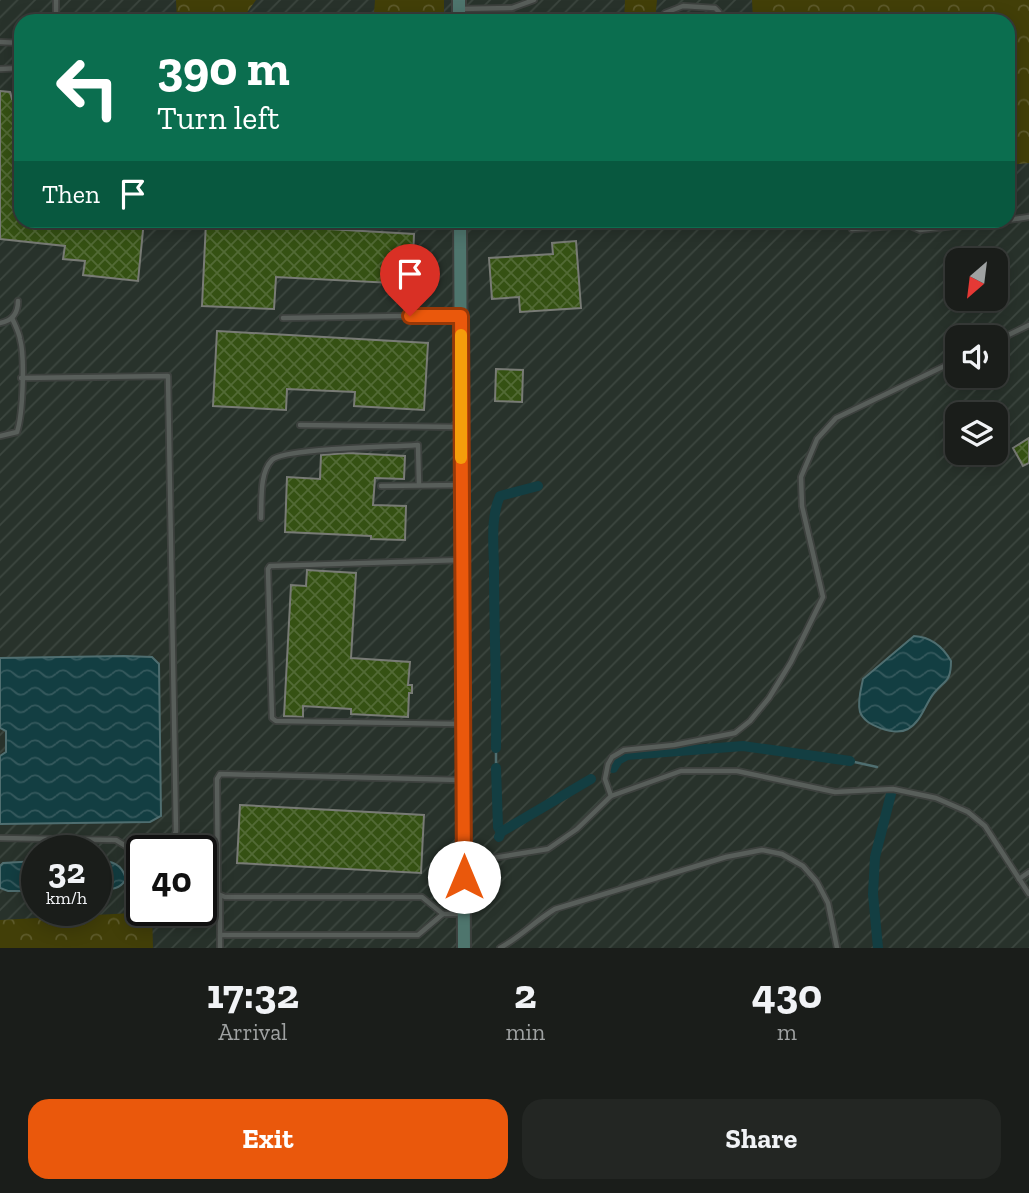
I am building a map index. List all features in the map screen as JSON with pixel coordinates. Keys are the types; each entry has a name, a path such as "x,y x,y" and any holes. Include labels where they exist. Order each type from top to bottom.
{"street":[{"path":"460,228 464,948"}],"lane":[{"path":"512,8 513,0"},
{"path":"459,10 512,8 534,0"},
{"path":"664,14 677,6 715,8 720,14"},
{"path":"852,229 866,228"},
{"path":"915,228 937,228"},
{"path":"0,323 12,318 18,309 18,301"},
{"path":"283,318 461,316"},
{"path":"0,436 17,432 22,400 21,340 12,318"},
{"path":"1008,335 1029,325"},
{"path":"611,796 605,779 612,757 624,750 674,745 734,733 750,722 769,698 792,662 823,597 802,506 801,477 817,439 836,418 945,366"},
{"path":"22,378 168,376 175,835"},
{"path":"300,425 461,427"},
{"path":"261,518 262,486 266,470 272,459 280,455 307,450 418,445 419,485"},
{"path":"381,486 461,485"},
{"path":"462,560 270,566 268,569 272,718 276,722 463,724"},
{"path":"464,858 493,858 548,849 577,829 611,796 681,771 737,771 835,792 893,789 936,798 968,812 985,826 1029,894"},
{"path":"220,948 217,779 220,774 463,780"},
{"path":"0,838 116,840 126,846"},
{"path":"500,948 518,939 539,919 555,909 726,857 762,850 782,854 803,866 817,882 828,903 837,948"},
{"path":"1019,879 1029,872"},
{"path":"220,897 422,897 443,914 464,914"},
{"path":"220,935 418,935 443,914"}],"shaded area":[{"path":"0,0 1029,0 1029,948 0,948"}],"green space":[{"path":"176,0 256,0 246,14 177,14"},
{"path":"375,0 444,0 444,14 374,13"},
{"path":"625,0 657,0 656,14 624,14"},
{"path":"752,0 1029,0 1029,163 1015,164 1015,14 753,14"},
{"path":"126,913 126,926 152,926 153,948 0,948 0,920 21,919 21,926 112,926 112,914"}],"water":[{"path":"914,636 931,641 944,651 951,661 949,677 934,693 913,726 902,731 881,728 868,722 860,712 863,679"},
{"path":"152,657 159,664 161,816 150,822 0,824 0,756 6,752 6,731 0,728 0,658"},
{"path":"21,862 21,891 0,888 0,866 3,863"},
{"path":"112,862 122,869 126,879 114,888"}],"building":[{"path":"0,91 10,92 14,99 14,228 143,228 138,281 83,275 85,261 63,259 65,246 0,239"},
{"path":"206,228 310,228 414,234 412,284 276,277 274,309 202,306"},
{"path":"576,241 581,308 520,312 519,297 492,299 489,258 553,254 552,243"},
{"path":"217,331 428,343 424,410 354,406 355,392 287,389 286,410 213,406"},
{"path":"496,369 523,370 522,402 495,401"},
{"path":"1029,438 1029,463 1023,466 1013,448"},
{"path":"348,453 405,456 404,479 375,478 373,505 406,506 405,540 285,532 287,477 320,479 321,455"},
{"path":"307,570 356,573 351,658 410,662 408,685 412,685 412,693 409,693 408,717 351,714 351,709 303,706 303,717 284,716 291,585 306,586"},
{"path":"240,805 424,815 421,873 237,863"}],"waterway":[{"path":"496,748 493,542 495,514 500,496 538,486"},
{"path":"613,768 618,760 627,755 743,746 850,761"},
{"path":"496,748 496,768"},
{"path":"850,761 877,767"},
{"path":"496,768 498,827 501,832"},
{"path":"499,837 501,832 591,779"},
{"path":"878,948 873,894 875,857 891,794"}],"slow traffic":[{"path":"461,335 461,458"}],"route":[{"path":"410,316 461,316 464,877"}]}
